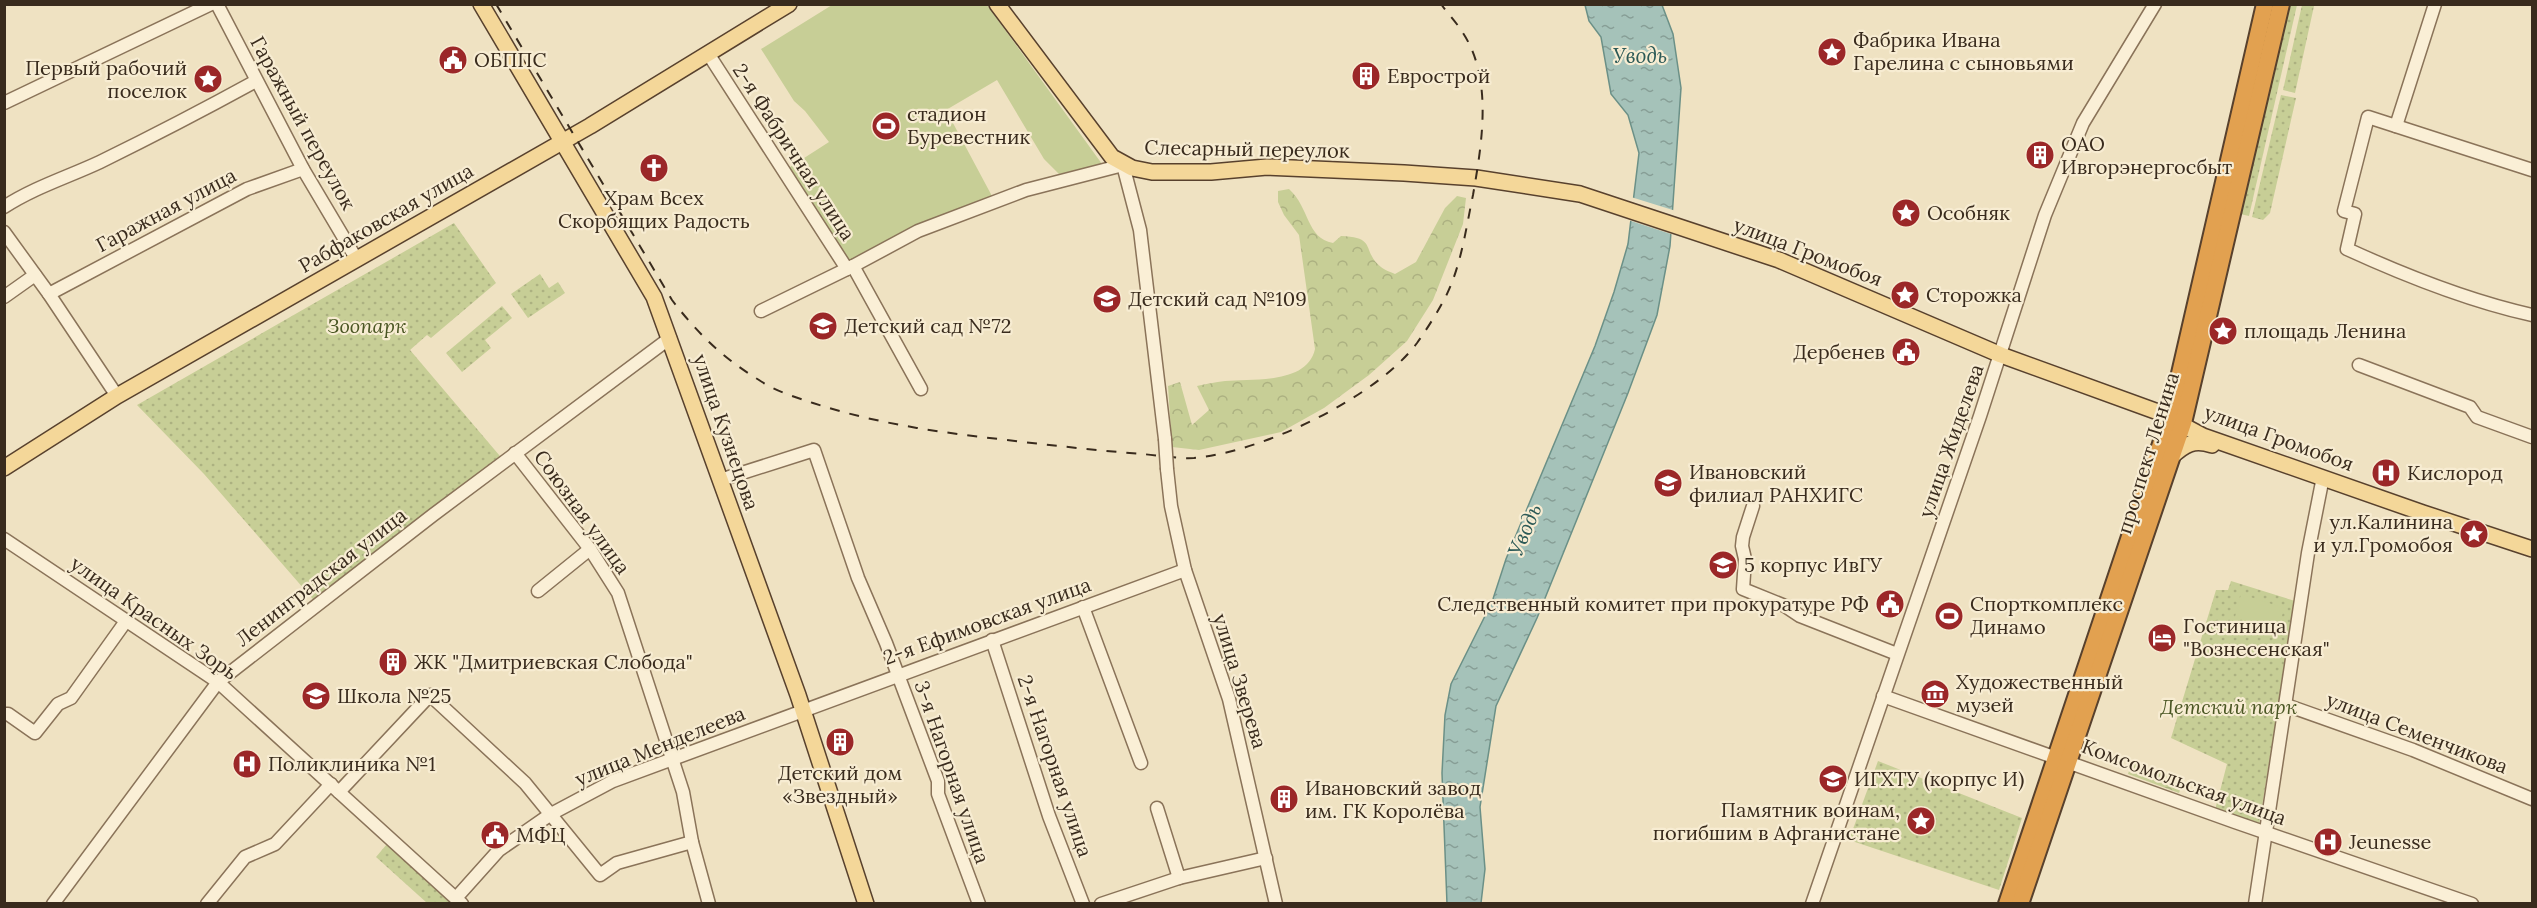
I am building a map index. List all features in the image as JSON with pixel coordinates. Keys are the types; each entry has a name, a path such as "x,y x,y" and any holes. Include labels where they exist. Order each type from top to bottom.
{"highway":[{"name":"проспект Ленина","path":"2007,903 2063,759 2171,457 2176,420 2265,4"},
{"name":"проспект Ленина","path":"2020,903 2063,759 2176,420 2281,4"}],"main road":[{"name":"улица Кузнецова","path":"481,4 654,297 802,710 866,903"},
{"name":"Рабфаковская улица","path":"4,468 117,396 563,141 709,55 789,4"},
{"path":"997,4 1112,157 1123,165"},
{"name":"Слесарный переулок","path":"1123,165 1142,170 1166,172 1267,167 1476,178"},
{"name":"улица Громобоя","path":"1476,178 1547,188 1614,205 1779,260 2001,355 2176,420 2203,436 2532,557"},
{"name":"улица Громобоя","path":"2176,420 2201,442"},
{"name":"улица Громобоя","path":"2171,457 2188,442 2201,442 2532,549"}],"street":[{"path":"4,104 211,4"},
{"name":"Гаражный переулок","path":"217,4 303,169 357,260"},
{"name":"улица Жиделева","path":"1812,903 2001,355 2040,231 2076,137 2155,4"},
{"path":"2396,126 2435,4"},
{"name":"2-я Фабричная улица","path":"709,55 850,268 921,389"},
{"path":"4,207 27,192 97,163 163,131 256,81"},
{"path":"2532,170 2368,117 2344,211 2355,214 2347,249 2502,309 2532,315"},
{"name":"Слесарный переулок","path":"761,311 850,268 918,231 1026,190 1123,165"},
{"name":"улица Зверева","path":"1123,165 1140,230 1171,506 1185,570 1229,699 1276,903"},
{"name":"Гаражная улица","path":"49,294 248,189 303,169"},
{"path":"4,232 49,294 117,396"},
{"path":"4,297 35,275"},
{"name":"Ленинградская улица","path":"53,903 218,682 515,453 670,338"},
{"path":"2359,365 2470,407 2478,417 2532,437"},
{"name":"3-я Нагорная улица","path":"720,480 814,450 858,578 938,781 938,794 979,903"},
{"name":"Союзная улица","path":"515,453 590,549 618,593 683,792 692,842 709,903"},
{"path":"2255,903 2308,553 2322,481"},
{"path":"1753,506 1743,537 1745,559 1743,589 1785,606 1800,616 1897,654"},
{"name":"улица Красных Зорь","path":"4,539 218,682 459,901"},
{"path":"538,591 590,549"},
{"name":"2-я Ефимовская улица","path":"802,710 1185,570"},
{"path":"1083,607 1142,762"},
{"path":"4,714 8,714 35,733 58,704 70,698 126,621"},
{"name":"2-я Нагорная улица","path":"992,640 1049,816 1083,903"},
{"path":"207,903 245,857 275,844 430,695 525,783 600,875 617,863 692,842"},
{"name":"Комсомольская улица","path":"1883,696 2266,833 2472,903"},
{"name":"улица Семенчикова","path":"2286,705 2413,750 2532,799"},
{"name":"улица Менделеева","path":"459,901 499,850 551,814 613,781 802,710"},
{"path":"1157,808 1179,878"},
{"path":"1101,903 1179,878 1266,858"}],"green space":[{"name":"стадион Буревестник","path":"832,5 987,5 1102,164 1059,174 1044,159 997,80 946,110 993,198 853,266 844,263 787,169 829,142 805,111 794,101 761,49"},
{"path":"2288,5 2297,5 2249,216 2240,214"},
{"path":"2302,5 2314,6 2295,93 2283,90"},
{"path":"2281,95 2296,98 2270,213 2263,220 2252,217"},
{"path":"1289,189 1301,205 1313,229 1324,240 1333,243 1341,236 1360,239 1365,242 1375,261 1382,268 1395,274 1416,262 1445,208 1457,196 1466,198 1463,224 1433,300 1407,341 1369,375 1324,408 1281,432 1199,450 1172,447 1168,386 1180,382 1192,425 1209,410 1197,386 1225,381 1277,377 1301,369 1310,361 1315,349 1299,235 1284,215 1278,202 1278,191"},
{"name":"Зоопарк","path":"454,223 496,283 431,338 427,335 410,350 505,462 318,605 204,474 137,405"},
{"path":"540,274 549,288 558,282 565,293 528,318 511,294"},
{"path":"502,306 512,318 485,340 491,348 462,372 446,353"},
{"name":"Детский парк","path":"2231,581 2295,601 2259,825 2215,810 2227,764 2171,738 2216,590 2228,590"},
{"path":"2241,594 2284,608 2279,628 2235,617"},
{"path":"1878,761 2022,818 1999,890 1849,840"},
{"path":"2132,762 2184,780 2179,793 2128,774"},
{"path":"387,844 453,903 427,903 376,857"}],"water":[{"name":"Уводь","path":"1585,5 1662,5 1673,34 1681,88 1670,246 1657,315 1628,393 1537,618 1496,706 1480,807 1485,869 1481,903 1447,904 1442,773 1445,715 1451,684 1492,602 1506,559 1595,346 1628,244 1639,153 1628,115 1611,94 1601,37 1589,21"}],"pier":[{"path":"1631,197 1676,211 1674,235 1628,220"}],"railway":[{"path":"496,4 672,300 712,344 746,372 792,396 882,421 975,436 1188,458 1221,454 1252,445 1316,419 1346,402 1398,363 1417,343 1442,304 1451,286 1465,234 1473,195 1483,112 1482,91 1472,51 1461,29 1441,4"}],"place":[{"name":"Фабрика Ивана Гарелина с сыновьями","path":"1832,52"},
{"name":"ОБППС","path":"453,60"},
{"name":"Еврострой","path":"1366,76"},
{"name":"Первый рабочий поселок","path":"208,79"},
{"name":"стадион Буревестник","path":"886,126"},
{"name":"ОАО Ивгорэнергосбыт","path":"2040,155"},
{"name":"Храм Всех Скорбящих Радость","path":"654,168"},
{"name":"Особняк","path":"1906,213"},
{"name":"Сторожка","path":"1905,295"},
{"name":"Детский сад №109","path":"1107,299"},
{"name":"Детский сад №72","path":"823,326"},
{"name":"площадь Ленина","path":"2223,331"},
{"name":"Дербенев","path":"1906,352"},
{"name":"Кислород","path":"2386,473"},
{"name":"Ивановский филиал РАНХИГС","path":"1668,483"},
{"name":"ул.Калинина и ул.Громобоя","path":"2474,534"},
{"name":"5 корпус ИвГУ","path":"1723,565"},
{"name":"Следственный комитет при прокуратуре РФ","path":"1890,604"},
{"name":"Спорткомплекс Динамо","path":"1949,616"},
{"name":"Гостиница \"Вознесенская\"","path":"2162,638"},
{"name":"ЖК \"Дмитриевская Слобода\"","path":"393,662"},
{"name":"Художественный музей","path":"1935,694"},
{"name":"Школа №25","path":"316,696"},
{"name":"Детский дом «Звездный»","path":"840,742"},
{"name":"Поликлиника №1","path":"247,764"},
{"name":"ИГХТУ (корпус И)","path":"1833,779"},
{"name":"Ивановский завод им. ГК Королёва","path":"1284,799"},
{"name":"Памятник воинам, погибшим в Афганистане","path":"1921,821"},
{"name":"МФЦ","path":"495,835"},
{"name":"Jeunesse","path":"2328,842"}]}
